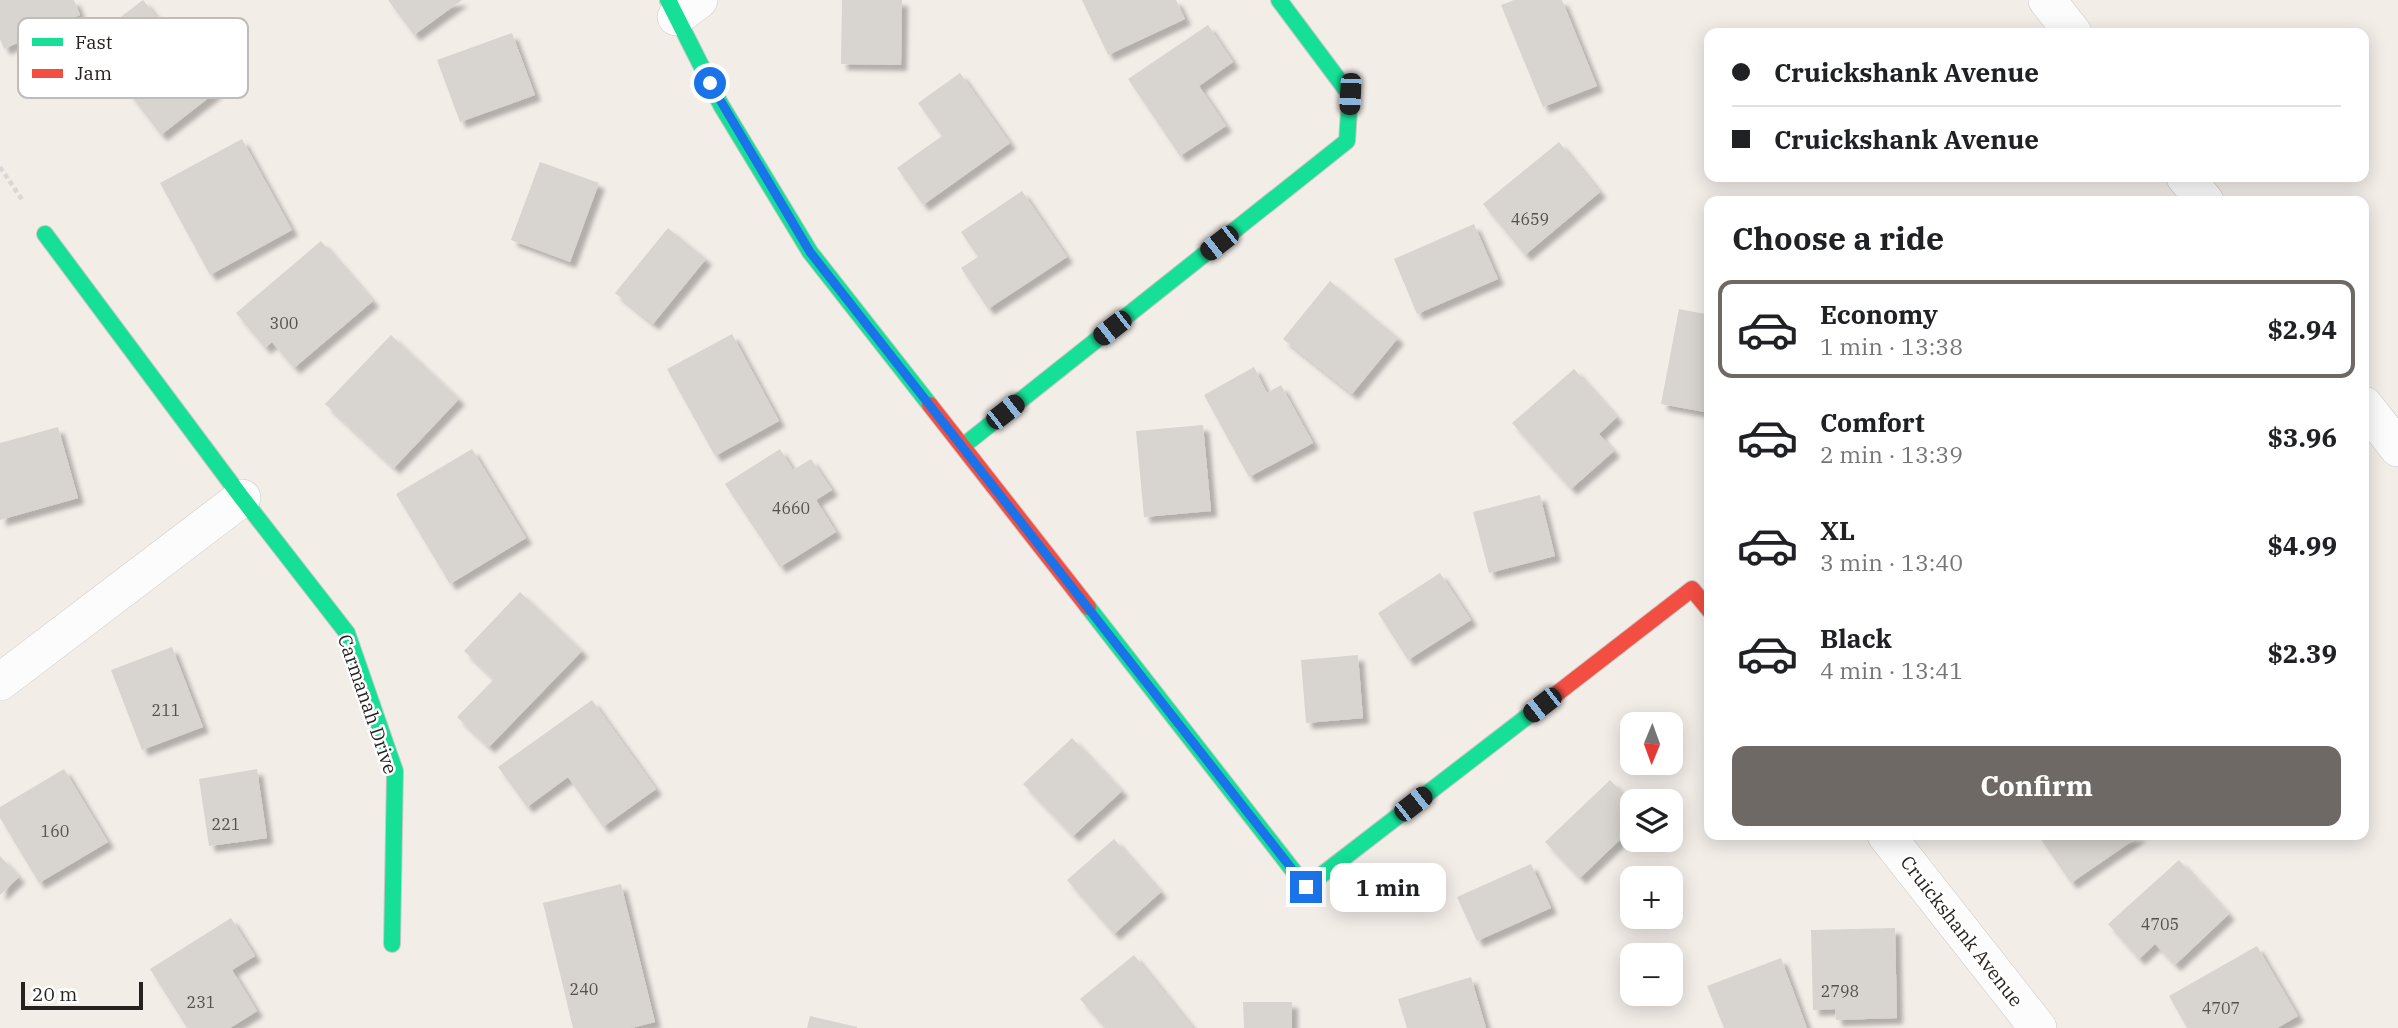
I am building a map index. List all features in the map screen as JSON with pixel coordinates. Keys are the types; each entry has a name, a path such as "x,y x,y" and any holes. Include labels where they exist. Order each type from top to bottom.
{"street":[{"path":"963,446 1347,141 1350,94 1279,0"},
{"path":"2047,0 2069,28"},
{"path":"681,6 721,105 810,252 1306,887 1692,589 1704,604"},
{"path":"2189,182 2200,196"},
{"name":"Carmanah Drive","path":"45,234 242,498 347,633 395,771 392,944"},
{"path":"2369,411 2398,448"},
{"path":"0,682 242,498"},
{"name":"Cruickshank Avenue","path":"1890,840 2038,1028"}],"building":[{"path":"0,0 74,0 80,15 73,18 18,18 18,43 4,49 0,39"},
{"path":"143,0 157,18 119,18"},
{"path":"388,0 462,0 414,35"},
{"path":"842,0 902,0 901,65 841,64"},
{"path":"1082,0 1176,0 1185,19 1108,55"},
{"path":"1514,0 1562,0 1597,86 1543,107 1501,5"},
{"path":"1208,25 1233,62 1199,86 1226,126 1180,156 1128,79"},
{"path":"512,33 535,95 460,122 437,60"},
{"path":"960,73 1010,143 923,205 897,168 942,136 918,103"},
{"path":"133,98 208,98 161,135"},
{"path":"242,139 292,230 210,275 160,183"},
{"path":"1559,142 1600,192 1525,255 1483,204"},
{"path":"540,162 599,183 570,262 511,240"},
{"path":"1022,191 1067,257 988,309 961,268 978,257 961,232"},
{"path":"1474,224 1498,279 1417,314 1394,259"},
{"path":"668,228 706,259 653,324 615,293"},
{"path":"321,241 373,301 294,368 272,342 265,348 236,313"},
{"path":"1330,281 1398,338 1352,394 1283,339"},
{"path":"1679,309 1704,314 1704,412 1661,404"},
{"path":"732,334 779,421 715,456 667,369"},
{"path":"391,335 459,399 394,468 325,404"},
{"path":"1254,367 1267,393 1281,385 1313,443 1249,477 1204,395"},
{"path":"1574,369 1617,417 1599,434 1614,451 1571,489 1512,423"},
{"path":"1203,425 1211,511 1144,517 1136,431"},
{"path":"58,427 78,498 0,520 0,443"},
{"path":"472,449 526,538 450,584 396,494"},
{"path":"780,449 793,470 811,459 832,490 816,500 836,532 780,567 725,484"},
{"path":"1540,495 1555,556 1489,573 1473,512"},
{"path":"1440,573 1471,620 1408,660 1378,613"},
{"path":"520,592 582,651 489,747 457,717 494,679 464,651"},
{"path":"172,647 203,727 142,750 111,670"},
{"path":"1358,655 1363,718 1306,723 1301,660"},
{"path":"592,700 656,789 603,827 568,777 527,807 498,767"},
{"path":"1072,738 1122,791 1073,836 1023,784"},
{"path":"64,769 108,842 39,883 0,818 0,807"},
{"path":"257,769 267,838 209,846 199,779"},
{"path":"1610,780 1620,790 1620,840 1580,878 1545,842"},
{"path":"1114,839 1161,892 1114,934 1067,880"},
{"path":"2041,840 2134,840 2071,883"},
{"path":"0,856 19,877 0,895"},
{"path":"2179,860 2229,914 2175,965 2155,944 2139,959 2108,924"},
{"path":"1531,864 1551,908 1477,941 1457,897"},
{"path":"621,884 655,1022 631,1028 573,1028 543,903"},
{"path":"231,918 255,956 232,970 257,1011 230,1028 187,1028 150,969"},
{"path":"1895,928 1897,1018 1836,1020 1835,1009 1813,1010 1811,930"},
{"path":"2257,946 2298,1016 2277,1028 2187,1028 2169,996"},
{"path":"1134,955 1193,1028 1105,1028 1080,999"},
{"path":"1781,958 1807,1028 1724,1028 1707,986"},
{"path":"1471,977 1486,1028 1407,1028 1398,999"},
{"path":"1243,1002 1292,1002 1292,1028 1244,1028"},
{"path":"810,1016 857,1027 857,1028 807,1028"}],"traffic: fast":[{"path":"668,0 721,105 810,252 930,405"},
{"path":"963,446 1347,141 1350,95 1279,0"},
{"path":"45,234 242,498 347,633 395,771 392,944"},
{"path":"1088,607 1306,887 1537,709"}],"traffic: jam":[{"path":"930,405 1088,607"},
{"path":"1537,709 1692,589 1704,604"}],"route":[{"path":"710,83 810,252 1306,887"}]}
